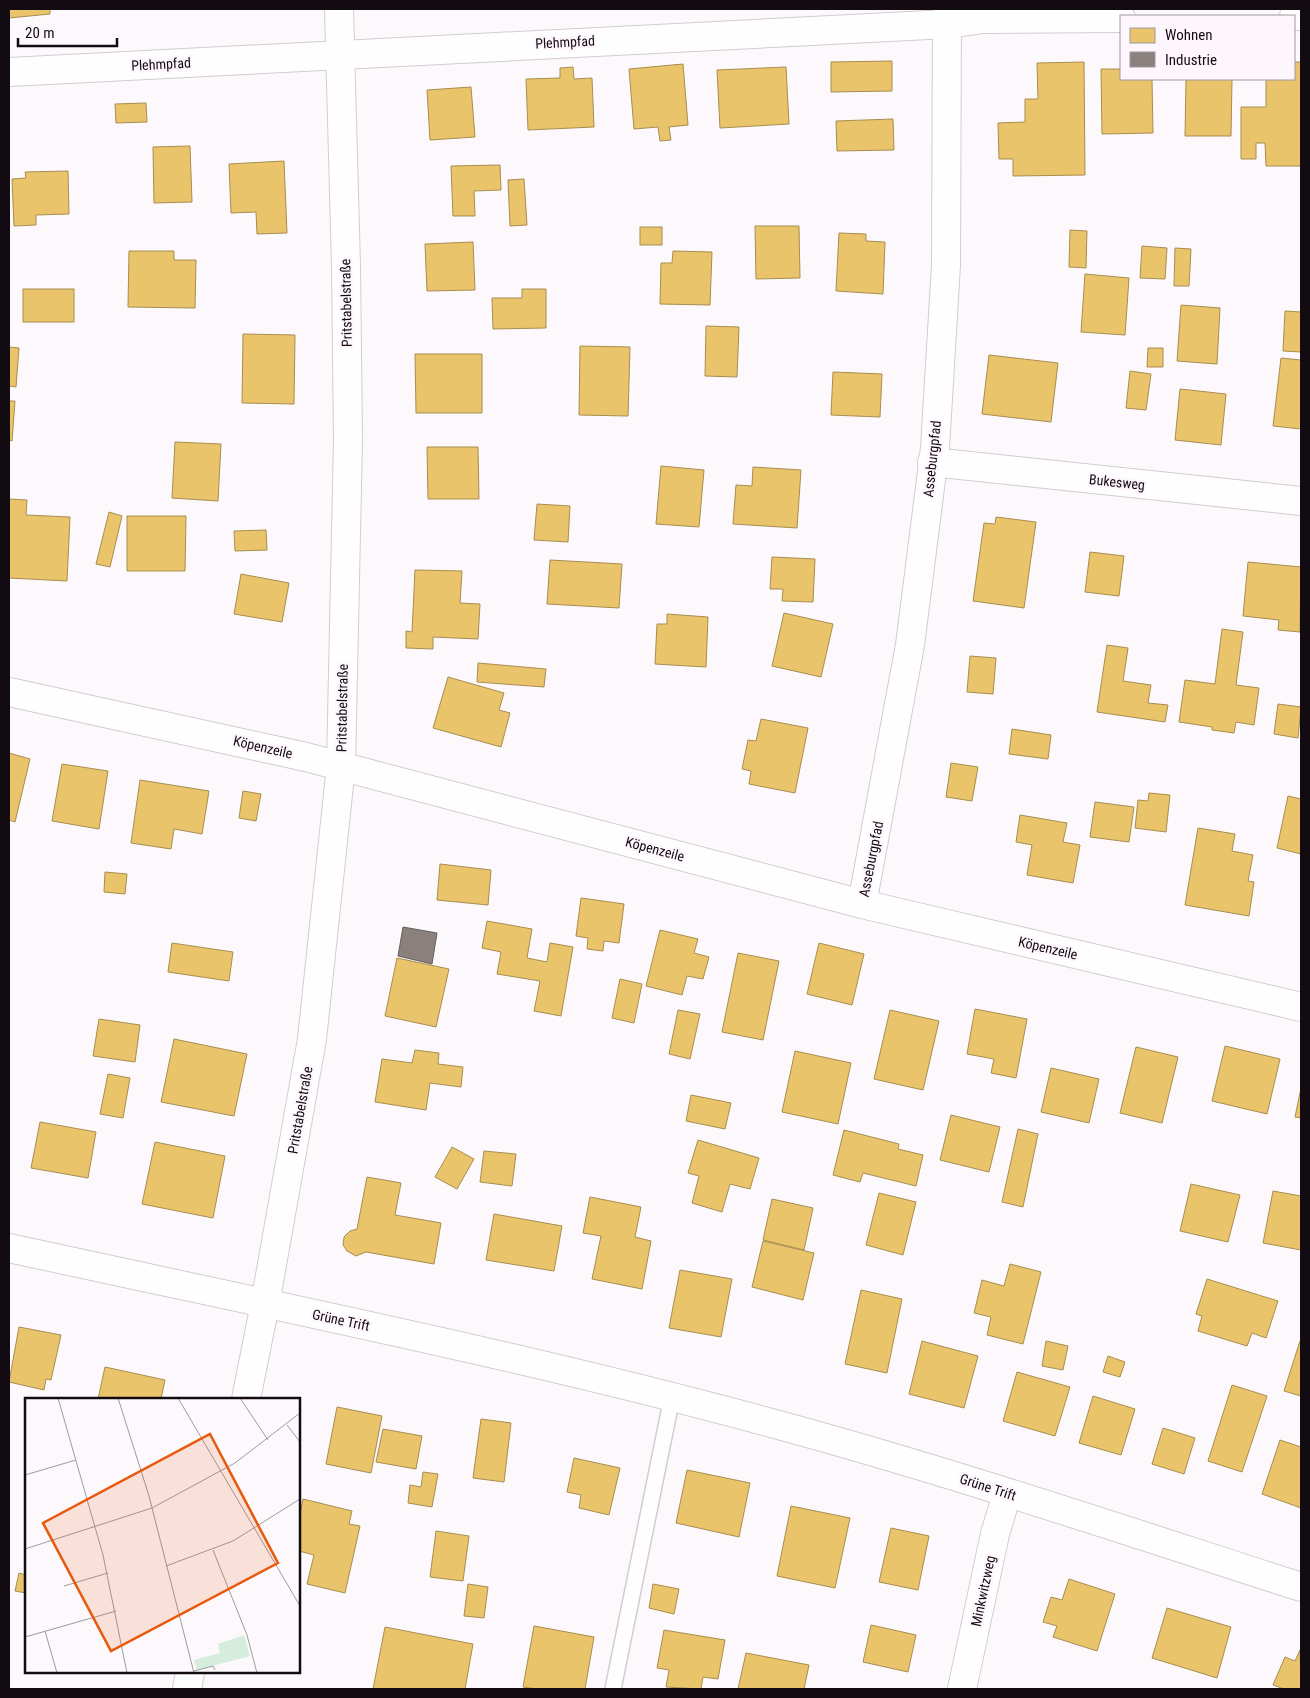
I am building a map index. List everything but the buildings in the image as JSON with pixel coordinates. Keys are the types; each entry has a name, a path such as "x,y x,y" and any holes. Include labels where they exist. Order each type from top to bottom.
{"street":[{"name":"Pritstabelstraße","path":"246,1398 265,1304 312,1039 341,766 348,440 339,9"},
{"name":"Plehmpfad","path":"9,72 341,54 947,16 983,19 1120,18"},
{"name":"Asseburgpfad","path":"862,904 910,645 932,462 946,265 947,16"},
{"name":"Bukesweg","path":"932,462 1301,501"},
{"name":"Köpenzeile","path":"9,692 341,766 862,904 1301,1007"},
{"name":"Grüne Trift","path":"9,1248 512,1357 776,1424 1007,1494 1301,1587"},
{"name":"Minkwitzweg","path":"962,1689 995,1534 1007,1494"},
{"path":"187,1689 190,1673"}],"lane":[{"path":"613,1689 672,1397"}]}
